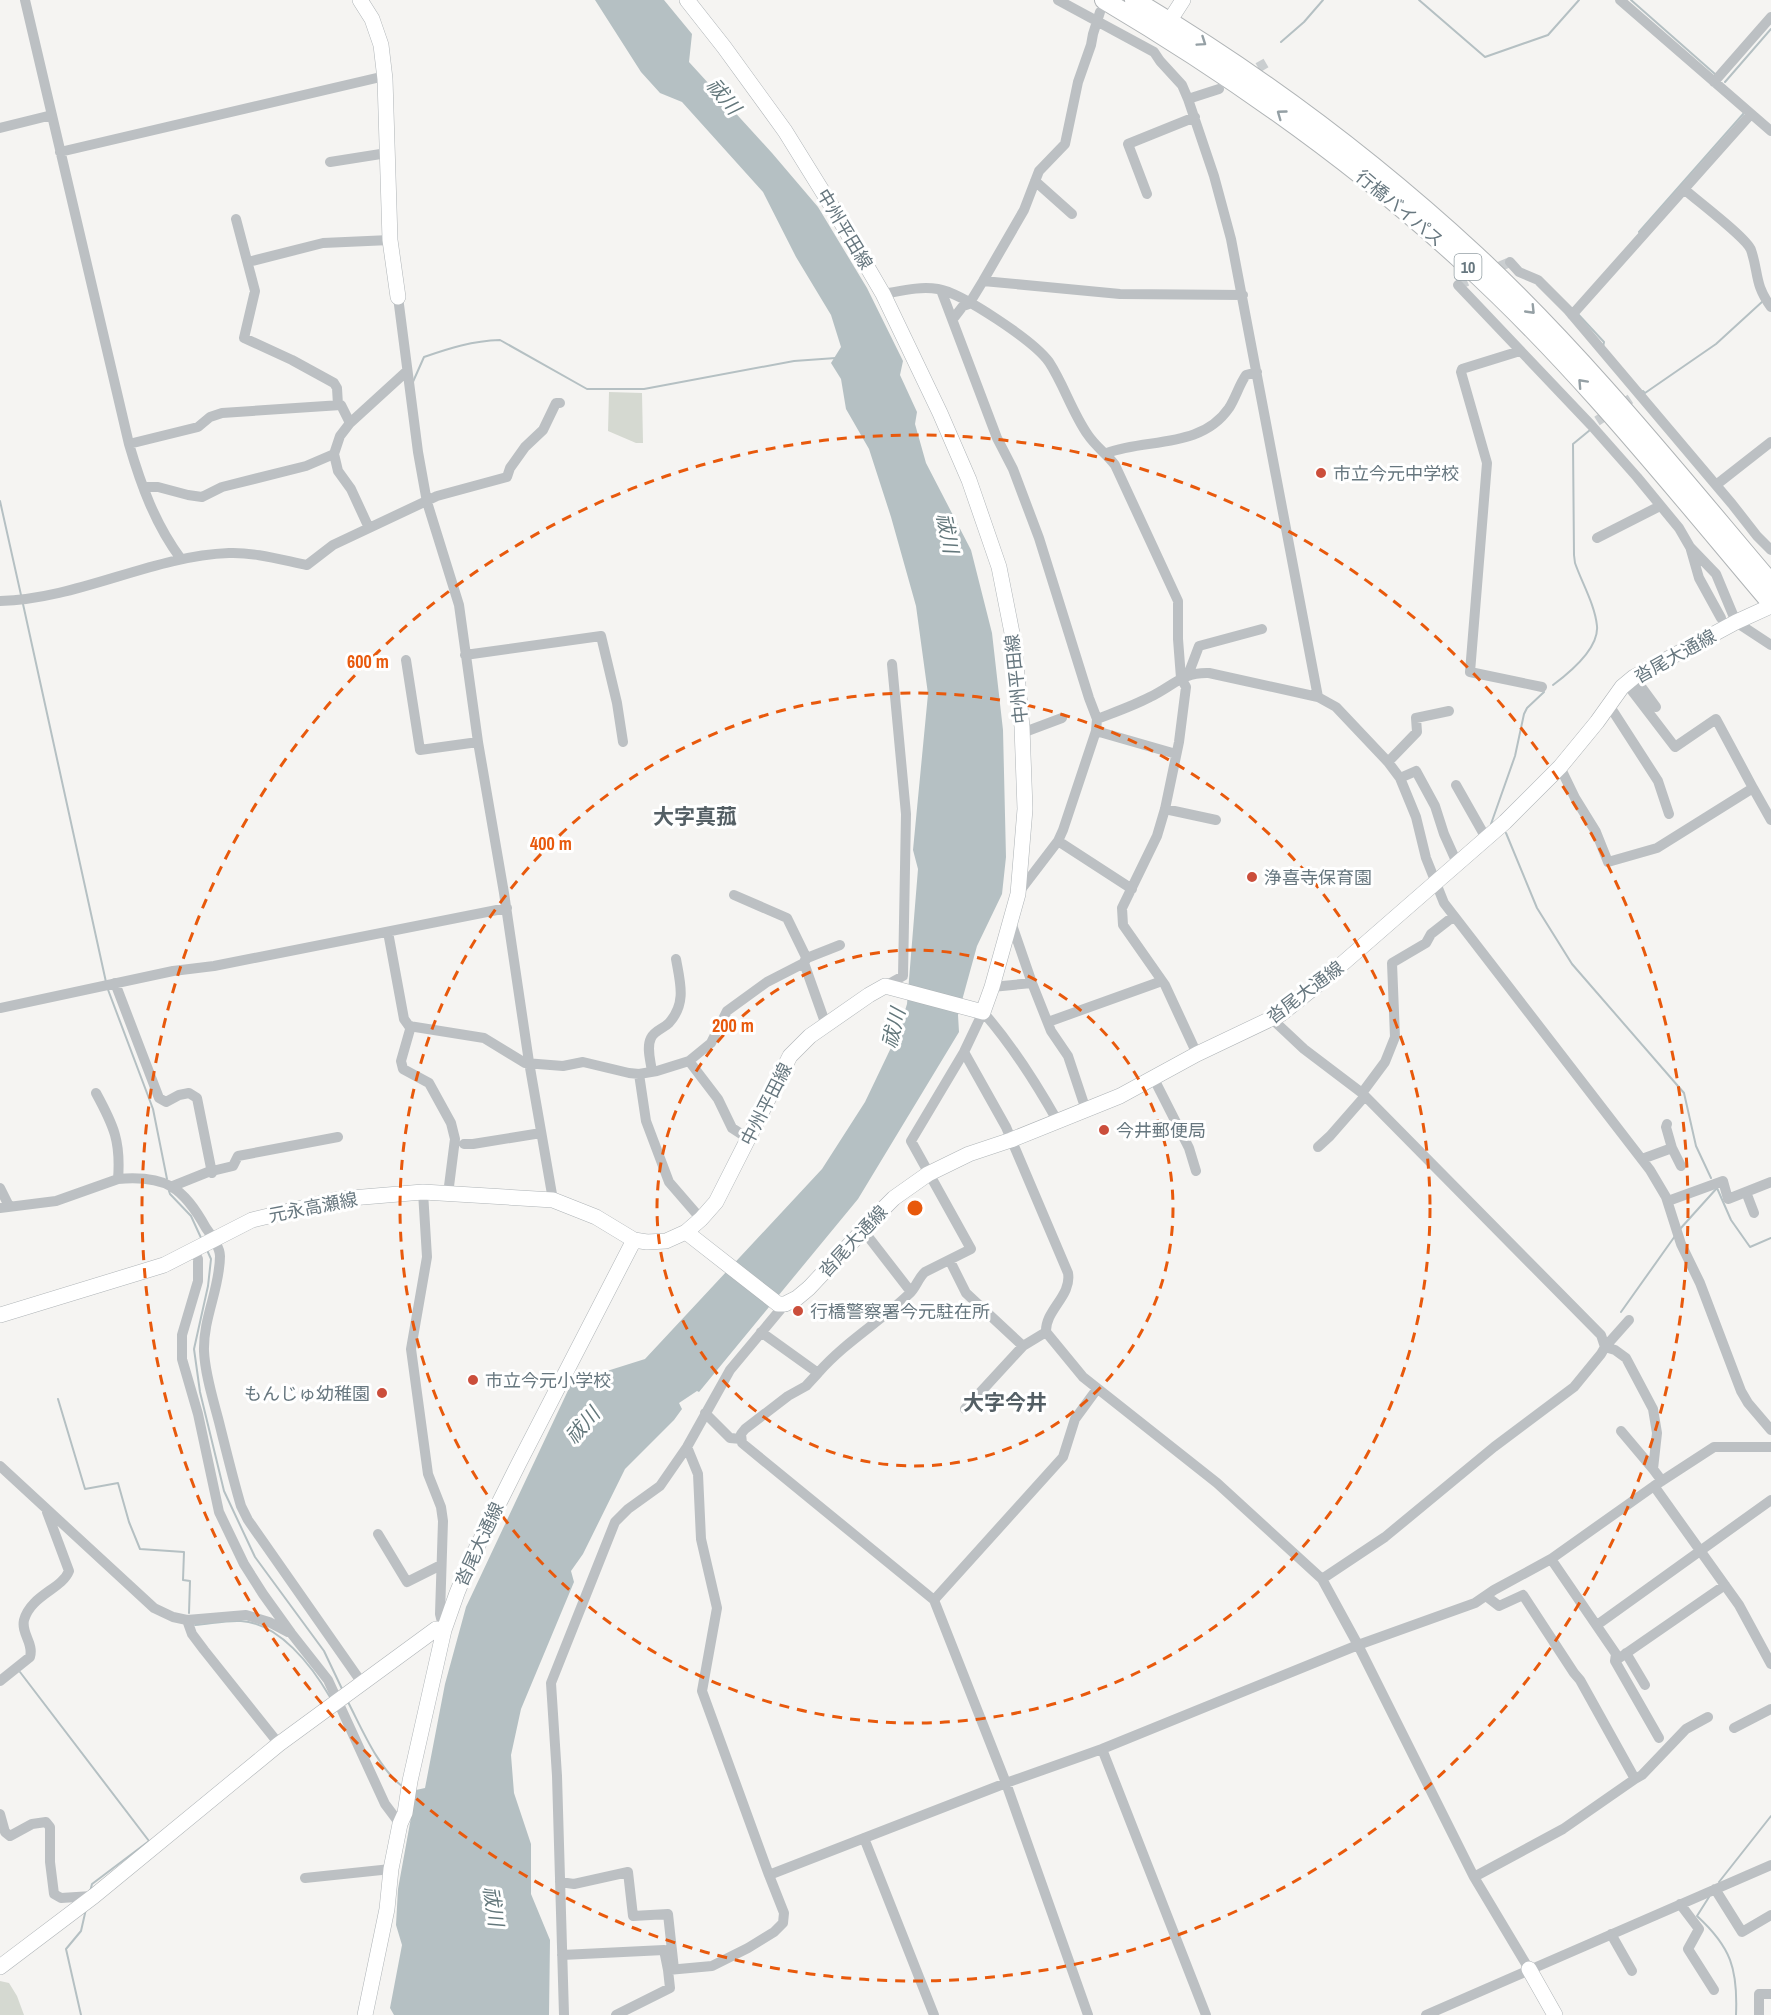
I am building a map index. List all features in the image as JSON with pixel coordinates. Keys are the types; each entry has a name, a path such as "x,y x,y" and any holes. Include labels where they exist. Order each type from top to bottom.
{"highway":[{"name":"行橋バイパス","path":"1134,0 1166,27 1391,198 1464,263 1541,339 1606,409 1771,604"},
{"name":"行橋バイパス","path":"1101,11 1166,27 1260,80 1363,159 1476,256 1559,339 1612,395 1771,583"}],"main road":[{"path":"360,0 372,20 381,45 385,76 390,240 398,297"},
{"name":"中州平田線","path":"687,0 785,131 883,294 969,480 999,567 1014,643 1022,733 1025,809 1018,894 992,987 981,1011"},
{"path":"1166,27 1184,0"},
{"name":"沓尾大通線","path":"782,1304 797,1298 894,1198 928,1174 969,1154 1086,1110 1272,1019 1326,978 1505,822 1560,767 1630,680 1728,620 1771,604"},
{"path":"893,987 981,1011"},
{"name":"中州平田線","path":"687,1232 716,1202 790,1056 810,1036 869,995 893,987"},
{"name":"元永高瀬線","path":"0,1315 164,1265 252,1220 339,1198 423,1192 554,1200 596,1217 634,1240"},
{"path":"634,1240 666,1241 687,1232 782,1304"},
{"name":"沓尾大通線","path":"365,2015 387,1909 391,1869 444,1630 471,1559 634,1240"},
{"path":"0,1967 94,1896 279,1744 436,1629 444,1630"},
{"path":"1529,1969 1555,2015"}],"street":[{"path":"26,0 129,444 142,487 165,539 181,560"},
{"path":"1058,0 1101,11 1154,52 1182,85 1195,117 1214,176 1243,295 1318,697"},
{"path":"1620,0 1771,131"},
{"path":"953,319 963,306 969,303 983,281 1024,210 1039,171 1065,144 1078,82 1101,11"},
{"path":"1714,82 1771,17"},
{"path":"1154,52 1166,27"},
{"path":"60,152 385,76"},
{"path":"1188,99 1219,89"},
{"path":"1572,315 1751,114"},
{"path":"0,128 52,116"},
{"path":"1147,194 1128,144 1195,117"},
{"path":"330,162 387,153"},
{"path":"1035,181 1072,214"},
{"path":"1684,189 1750,248 1762,295 1771,307"},
{"path":"236,219 255,291 244,338 334,383 337,388 338,405"},
{"path":"248,261 323,243 390,240"},
{"path":"1510,262 1519,272 1538,280 1572,315 1635,395 1771,550"},
{"path":"983,281 1120,294 1243,295"},
{"path":"1458,285 1520,351 1594,423 1679,528 1690,547 1700,578 1728,620 1771,645"},
{"path":"883,294 924,288 941,290 969,303 1024,337 1047,359 1088,435 1100,450 1107,453 1115,465 1178,601 1178,639 1186,687 1176,754 1157,836 1122,908 1123,925 1162,981 1197,1054"},
{"path":"941,290 977,388 1039,538 1097,719 1096,731 1071,810 1058,841 1018,894"},
{"path":"398,297 427,502 459,605 478,742 507,909 529,1062 554,1200"},
{"path":"1520,351 1462,369 1461,372 1486,463 1470,672 1542,687"},
{"path":"369,528 351,489 338,471 334,454 335,447 350,423 407,371"},
{"path":"1107,453 1122,448 1175,441 1206,428 1229,408 1246,375 1257,372"},
{"path":"0,601 44,597 181,560 230,553 307,565 333,545 437,496 507,477 510,468 525,447 543,430 556,403 560,403"},
{"path":"129,444 198,427 210,417 222,413 341,405 350,423"},
{"path":"1716,485 1771,442"},
{"path":"142,487 158,487 202,497 222,487 306,466 334,454"},
{"path":"1597,538 1660,506"},
{"path":"1690,547 1716,574 1728,620"},
{"path":"1700,578 1716,574"},
{"path":"1178,639 1199,646 1262,629"},
{"path":"465,655 602,636 623,742"},
{"path":"1184,677 1199,646"},
{"path":"406,660 420,750 478,742"},
{"path":"892,664 906,825 903,976 893,987"},
{"path":"1097,719 1147,699 1194,673 1209,673 1318,697 1336,707 1400,778 1416,817 1434,882 1444,903 1650,1170 1668,1201 1682,1244 1700,1282 1741,1391 1771,1430"},
{"path":"1630,680 1656,707"},
{"path":"1630,680 1675,747 1716,719 1771,820"},
{"path":"1609,705 1658,781 1669,814"},
{"path":"1388,762 1417,732 1416,718 1449,711"},
{"path":"1022,733 1062,718"},
{"path":"1096,731 1176,754"},
{"path":"1560,767 1575,798 1596,832 1608,862 1657,848 1753,788"},
{"path":"1400,778 1416,771 1435,806 1456,863"},
{"path":"1456,785 1486,838"},
{"path":"1165,808 1216,820"},
{"path":"1058,841 1132,889"},
{"path":"734,895 787,918 806,957 804,963 826,1025"},
{"path":"0,1008 115,983 507,909"},
{"path":"1318,1147 1330,1136 1343,1111 1364,1095 1385,1062 1395,1036 1392,963 1426,943 1431,934 1454,916"},
{"path":"1010,921 1051,1031 1068,1056 1086,1110"},
{"path":"388,932 404,1019 411,1026 484,1038 525,1063 563,1066 583,1062 639,1074 689,1061 711,1043 727,1011 767,982 804,963 807,958 840,945"},
{"path":"652,1072 650,1040 670,1021 681,1001 682,992 676,959"},
{"path":"1048,1022 1162,981"},
{"path":"115,983 159,1098 166,1102 189,1093 197,1098 212,1173"},
{"path":"992,987 1032,983"},
{"path":"1058,1122 1041,1090 1003,1035 981,1011 964,1052 911,1141 971,1250 920,1276 912,1292 861,1332 806,1386 752,1422 741,1434 741,1439 745,1447 934,1600 1006,1783 1088,2015"},
{"path":"1272,1019 1304,1049 1364,1095 1601,1335 1605,1347"},
{"path":"411,1026 401,1061 403,1069 429,1083 451,1123 454,1139 448,1194"},
{"path":"964,1052 1006,1127 1069,1279 1066,1291 1047,1320 1046,1332 1083,1377 1217,1483 1322,1579 1358,1645 1474,1877 1529,1969"},
{"path":"689,1061 718,1099 732,1128 749,1139"},
{"path":"639,1074 646,1121 669,1182 701,1219"},
{"path":"1154,1078 1189,1148 1196,1172"},
{"path":"96,1093 111,1121 119,1148 118,1179"},
{"path":"1667,1124 1672,1148 1681,1166"},
{"path":"464,1143 473,1144 542,1133"},
{"path":"173,1186 208,1172 212,1173 233,1166 238,1155 338,1137"},
{"path":"1642,1159 1672,1148"},
{"path":"0,1188 4,1207 56,1201 118,1179 150,1180 173,1186 194,1205 204,1245 198,1259 198,1281 182,1335 181,1348 219,1512 244,1564 291,1634 319,1667 340,1700 386,1803 402,1819"},
{"path":"1668,1201 1723,1181 1728,1199 1771,1182"},
{"path":"423,1192 427,1257 411,1350 428,1474 441,1507 443,1521 440,1614 444,1630"},
{"path":"1746,1192 1754,1213"},
{"path":"863,1230 912,1292"},
{"path":"204,1245 220,1254 204,1350 217,1413 241,1506 248,1520 360,1684"},
{"path":"950,1261 966,1293 1023,1346"},
{"path":"564,2015 557,1776 551,1683 615,1522 628,1509 660,1486 687,1447 730,1371 782,1304"},
{"path":"1322,1579 1385,1537 1494,1447 1574,1387 1629,1320"},
{"path":"761,1332 818,1373"},
{"path":"965,1409 1023,1346 1046,1332"},
{"path":"1605,1347 1615,1350 1626,1358 1653,1409 1657,1433 1653,1469"},
{"path":"934,1600 1063,1457 1075,1419 1097,1389"},
{"path":"705,1413 729,1438 741,1439"},
{"path":"1621,1431 1653,1469 1658,1483 1700,1550 1739,1605 1771,1664"},
{"path":"671,1969 712,1966 774,1932 783,1923 784,1913 768,1875 702,1690 717,1608 701,1539 698,1474 687,1447"},
{"path":"768,1875 1006,1783 1102,1749 1358,1645 1475,1603 1551,1559 1658,1483 1714,1447 1771,1447"},
{"path":"0,1466 154,1608 173,1617 187,1620 246,1615 269,1622 291,1634"},
{"path":"1597,1625 1771,1500"},
{"path":"0,1681 24,1663 31,1654 31,1645 24,1629 28,1613 40,1597 64,1579 69,1570 46,1509"},
{"path":"378,1534 407,1582 441,1565"},
{"path":"1551,1559 1616,1654 1615,1661 1659,1738"},
{"path":"1615,1661 1725,1585"},
{"path":"1485,1596 1498,1606 1523,1595 1580,1680 1635,1779"},
{"path":"187,1620 192,1634 279,1744"},
{"path":"1626,1653 1645,1685"},
{"path":"1734,1728 1771,1709"},
{"path":"1474,1877 1563,1829 1642,1775 1686,1729 1708,1717"},
{"path":"1102,1749 1206,2015"},
{"path":"0,1814 5,1832 10,1836 39,1821 49,1825 52,1881 54,1894 58,1898 94,1896"},
{"path":"864,1838 934,2015"},
{"path":"1426,2015 1771,1865"},
{"path":"305,1878 391,1869"},
{"path":"560,1882 574,1884 628,1872 633,1916 668,1914 670,1988 616,2015"},
{"path":"1715,1889 1742,1932 1771,1915"},
{"path":"1680,1904 1699,1929 1688,1949 1714,1990"},
{"path":"1611,1934 1632,1971"},
{"path":"562,1955 664,1950 671,1969"},
{"path":"1759,2015 1759,1994 1771,1994"}],"shaded area":[{"path":"609,392 642,393 643,443 636,443 608,431"},
{"path":"0,1981 9,1983 24,2015 0,2015"}],"water":[{"name":"祓川","path":"595,0 664,0 692,34 689,62 818,207 867,288 903,361 900,375 917,412 915,424 926,463 971,550 992,633 1003,730 1006,857 1002,894 977,946 958,1015 959,1032 858,1199 699,1392 697,1391 679,1403 682,1409 674,1420 625,1469 583,1554 571,1571 574,1582 521,1709 511,1755 514,1793 531,1844 531,1894 550,1940 549,2015 394,2015 390,2008 402,1945 396,1925 398,1889 416,1790 425,1788 445,1684 466,1607 572,1382 645,1359 822,1169 865,1102 898,1033 907,1004 918,869 913,850 928,694 916,606 891,517 869,449 846,409 841,379 831,363 841,347 831,315 796,257 763,192 682,102 660,93 641,72"}],"waterway":[{"path":"1281,42 1304,22 1323,0"},
{"path":"1419,0 1485,57 1548,35 1579,0"},
{"path":"1631,0 1715,74"},
{"path":"1725,82 1771,29"},
{"path":"1639,232 1744,113"},
{"path":"1643,391 1645,393 1716,344 1763,301"},
{"path":"1577,313 1604,342 1603,347"},
{"path":"412,384 424,357 461,346 500,340 587,389 644,389 794,361 836,358"},
{"path":"1553,685 1582,660 1596,635 1594,610 1574,555 1573,444 1590,430"},
{"path":"0,501 21,595"},
{"path":"23,604 106,982"},
{"path":"1491,824 1515,756 1524,714 1527,708 1544,692"},
{"path":"1506,833 1537,908 1572,964 1684,1093 1696,1146 1711,1178"},
{"path":"107,987 153,1109 167,1179"},
{"path":"1680,1229 1717,1188 1731,1220 1750,1247 1771,1238"},
{"path":"169,1191 191,1216 202,1240"},
{"path":"1621,1312 1675,1236"},
{"path":"207,1250 211,1259 208,1286 194,1349 200,1392 224,1491 255,1557 324,1651 343,1691"},
{"path":"58,1399 85,1489 118,1483 129,1522 140,1549 184,1552 183,1580 190,1581 189,1613"},
{"path":"195,1625 241,1621 268,1629 293,1648 304,1660 330,1697"},
{"path":"20,1672 149,1841 92,1884 90,1892"},
{"path":"348,1702 378,1759 403,1787"},
{"path":"1719,1882 1771,1816"},
{"path":"1709,1897 1697,1916 1718,1938 1730,1960 1736,1984 1736,2015"},
{"path":"81,2015 66,1949 81,1931 86,1909"}],"tunnel":[{"path":"1245,75 1266,63"},
{"path":"1458,285 1510,262"},
{"path":"1597,421 1632,398"}],"place":[{"name":"市立今元中学校","path":"1321,473"},
{"name":"浄喜寺保育園","path":"1252,877"},
{"name":"今井郵便局","path":"1104,1130"},
{"name":"行橋警察署今元駐在所","path":"798,1311"},
{"name":"市立今元小学校","path":"473,1380"},
{"name":"もんじゅ幼稚園","path":"382,1393"}],"district":[{"name":"大字真菰","path":"695,816"},
{"name":"大字今井","path":"1005,1402"}]}
